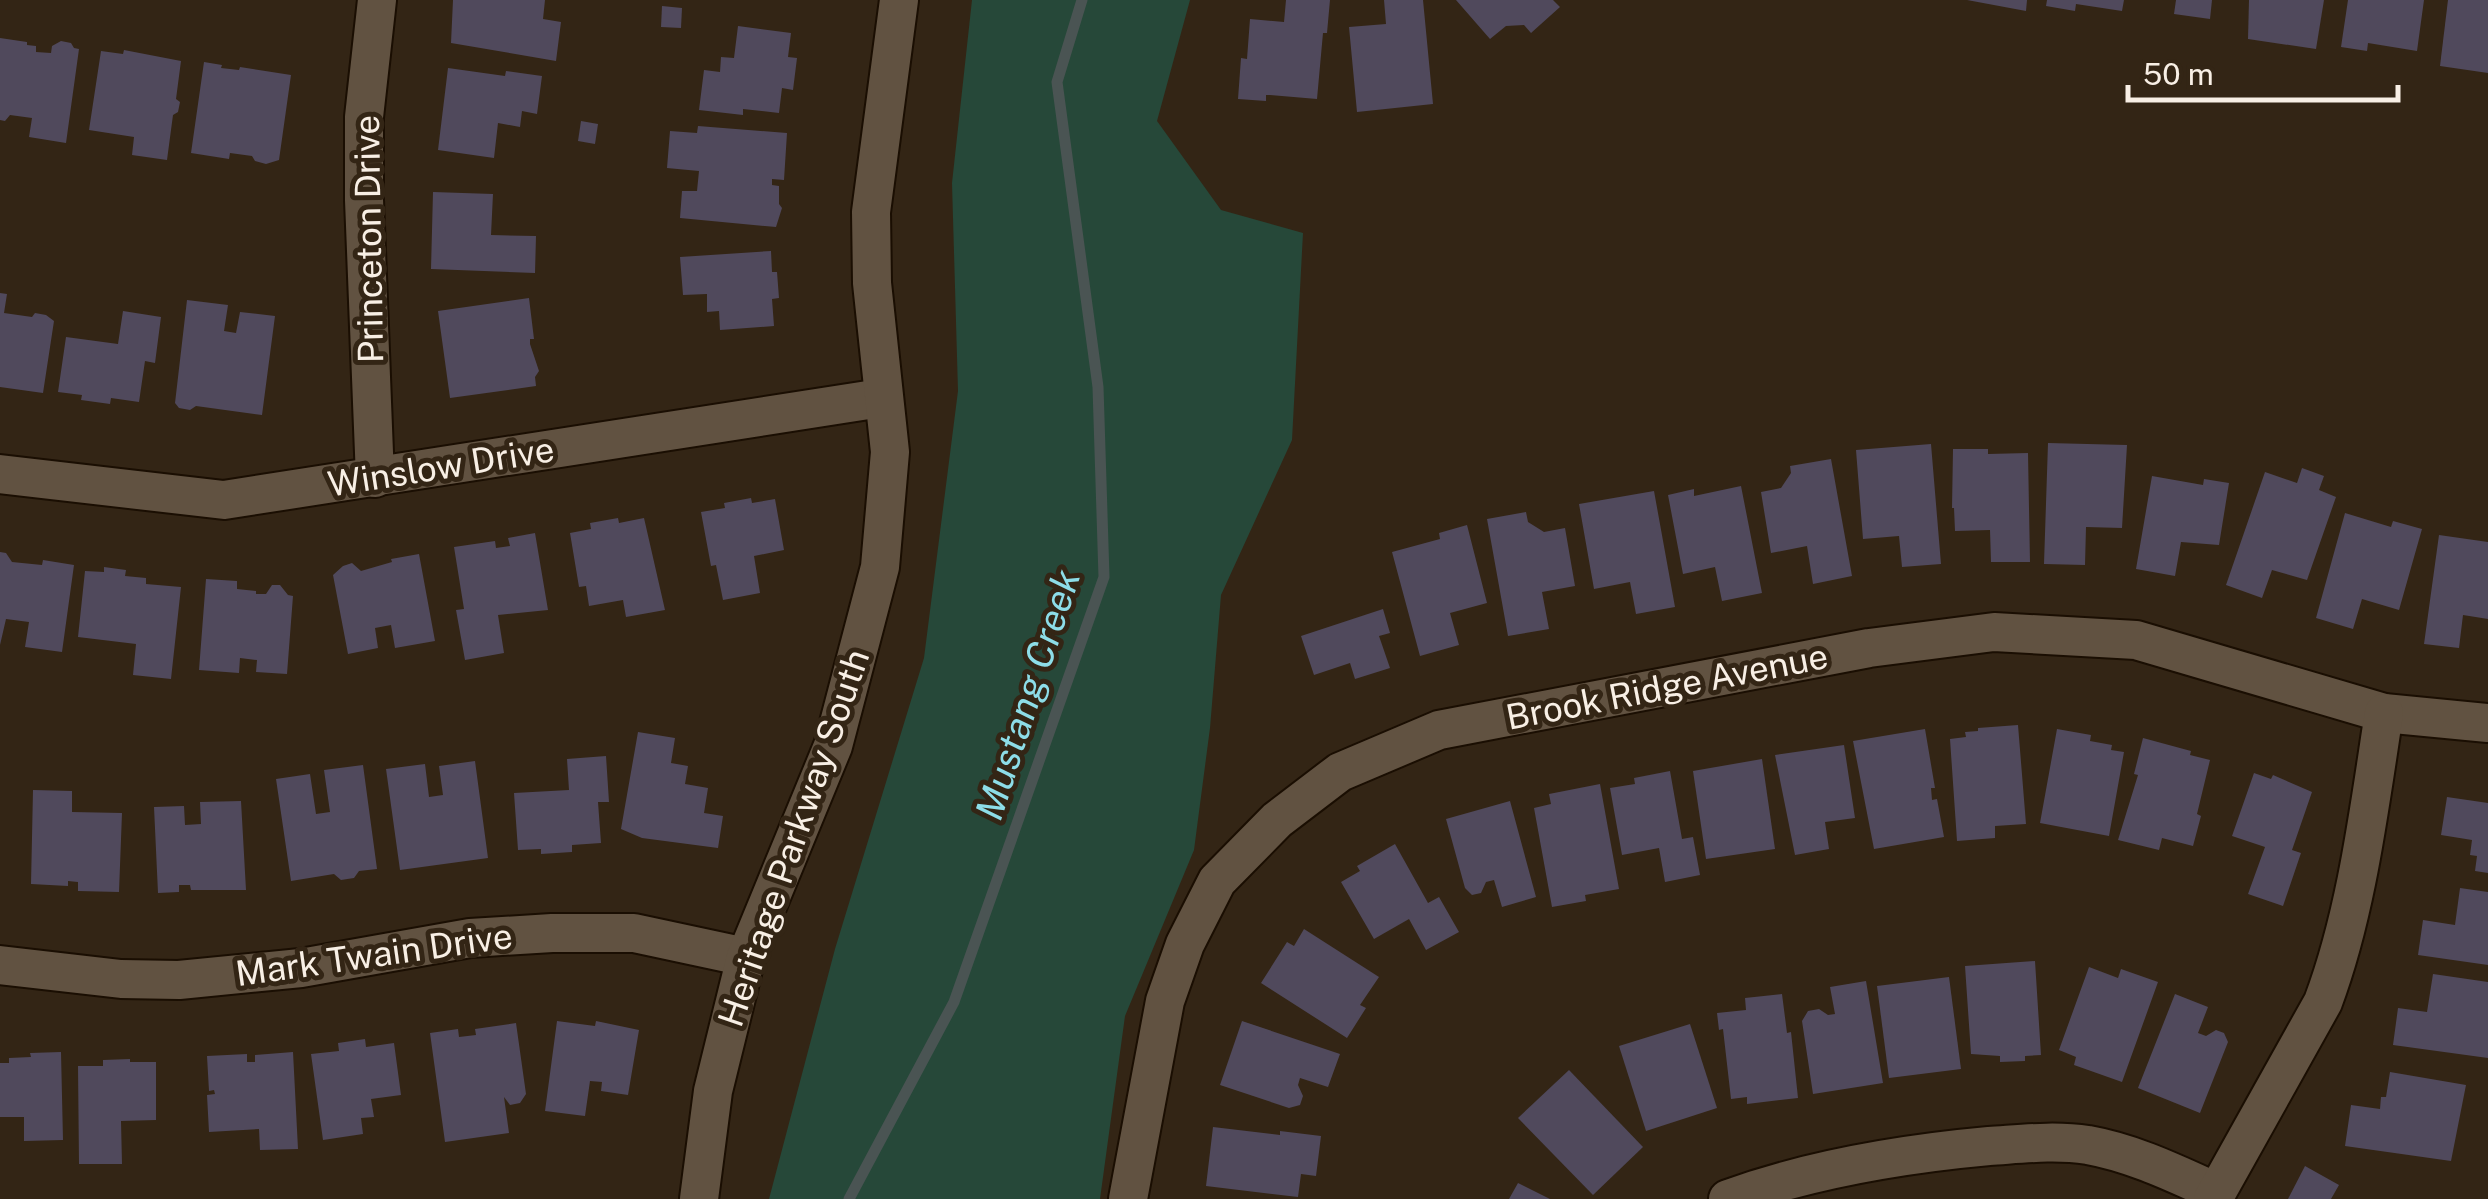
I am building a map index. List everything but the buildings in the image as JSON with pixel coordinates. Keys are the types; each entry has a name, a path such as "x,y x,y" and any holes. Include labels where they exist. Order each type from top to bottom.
{"street":[{"name":"Heritage Parkway South","path":"699,1199 713,1090 746,956 833,746 880,567 890,452 872,282 871,212 899,0"},
{"name":"Princeton Drive","path":"365,2 364,200 375,478"},
{"name":"Winslow Drive","path":"0,474 224,500 882,398"},
{"name":"Brook Ridge Avenue","path":"1128,1199 1165,1001 1186,944 1217,881 1277,820 1340,772 1439,730 1869,648 1994,632 2136,640 2384,713 2488,724"},
{"path":"1728,1199 1855,1164 1947,1150 2054,1141 2147,1161 2214,1196 2322,1002 2334,973 2366,830 2384,713"},
{"name":"Mark Twain Drive","path":"0,965 121,979 179,980 302,968 470,938 552,933 634,933 746,956"}],"green space":[{"path":"972,0 1190,0 1157,121 1221,210 1303,233 1292,440 1221,595 1210,728 1194,850 1125,1016 1100,1199 769,1199 835,949 924,658 958,391 952,183"}],"waterway":[{"name":"Mustang Creek","path":"849,1199 954,1002 1104,577 1098,387 1057,82 1082,0"}]}
